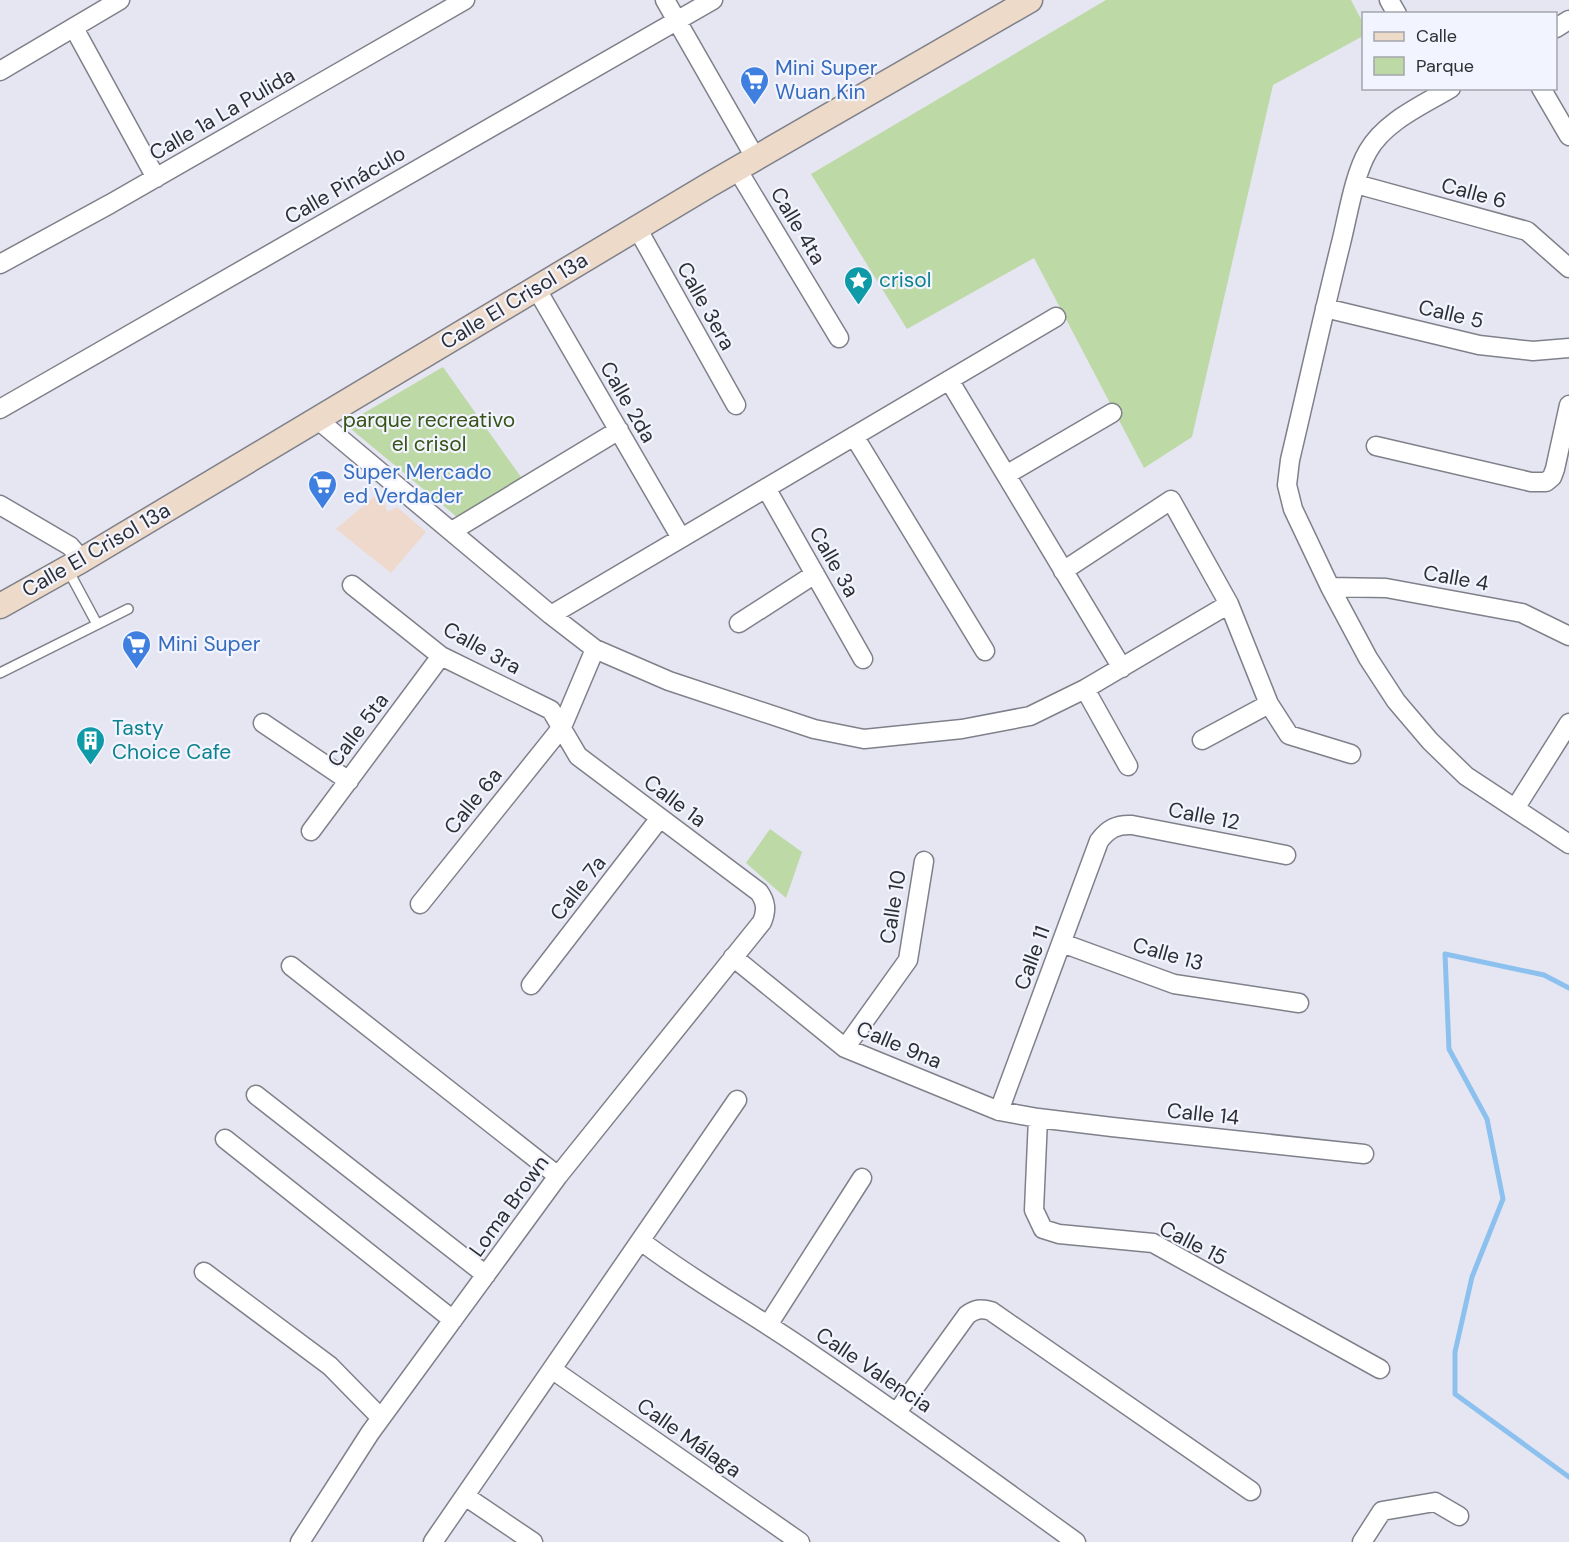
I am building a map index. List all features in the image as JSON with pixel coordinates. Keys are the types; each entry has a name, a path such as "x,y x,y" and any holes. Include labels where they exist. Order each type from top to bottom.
{"street":[{"path":"0,71 120,0"},
{"name":"Calle 1a La Pulida","path":"0,264 156,178 465,0"},
{"name":"Calle 4ta","path":"665,0 747,164 839,338"},
{"name":"Calle Pináculo","path":"0,409 713,0"},
{"name":"Calle El Crisol 13a","path":"0,606 75,564 637,228 1030,0"},
{"path":"74,28 156,178"},
{"path":"1445,90 1386,130 1368,151 1356,184 1325,308 1290,460 1287,485 1293,509 1330,587 1368,658 1396,701 1430,741 1466,776 1569,844"},
{"path":"1542,90 1569,136"},
{"name":"Calle 6","path":"1356,184 1527,231 1569,268"},
{"name":"Calle 3era","path":"637,228 736,405"},
{"name":"Calle 2da","path":"537,288 681,538"},
{"name":"Calle 5","path":"1325,308 1479,345 1533,351 1569,348"},
{"path":"551,615 1056,317"},
{"path":"949,380 1122,668"},
{"path":"1376,446 1531,482 1546,482 1552,477 1555,469 1569,405"},
{"path":"1006,475 1112,413"},
{"path":"317,419 551,615 595,649 669,681 814,729 864,739 962,729 1030,716 1085,689 1229,604"},
{"path":"452,531 619,430"},
{"path":"854,436 985,651"},
{"name":"Calle 3a","path":"766,488 863,659"},
{"path":"1063,571 1171,500 1229,604 1269,704 1288,735 1351,754"},
{"path":"0,505 70,546 75,564"},
{"path":"739,623 815,574"},
{"name":"Calle 3ra","path":"352,585 441,656 551,710 562,727"},
{"name":"Calle 4","path":"1330,587 1386,588 1522,613 1569,636"},
{"name":"Calle 6a","path":"420,904 562,727 595,649"},
{"name":"Calle 5ta","path":"311,831 441,656"},
{"path":"1085,689 1128,766"},
{"path":"1202,740 1269,704"},
{"path":"263,723 349,781"},
{"path":"1516,807 1569,723"},
{"name":"Calle 1a","path":"562,727 578,756 759,892 766,906"},
{"name":"Calle 7a","path":"531,985 660,818"},
{"name":"Calle 12","path":"1114,827 1132,825 1286,855"},
{"name":"Calle 11","path":"999,1111 1099,841 1106,832 1114,827"},
{"name":"Calle 10","path":"845,1048 908,960 924,861"},
{"name":"Loma Brown","path":"300,1542 381,1418 558,1176 762,922 766,906"},
{"name":"Calle 13","path":"1062,943 1174,984 1299,1003"},
{"name":"Calle 9na","path":"733,957 845,1048 999,1111 1038,1118"},
{"path":"291,966 558,1176"},
{"path":"256,1095 486,1275"},
{"path":"433,1542 737,1100"},
{"name":"Calle 14","path":"1038,1118 1364,1154"},
{"name":"Calle 15","path":"1038,1118 1034,1210 1043,1229 1051,1233 1153,1243 1380,1369"},
{"path":"225,1139 453,1320"},
{"path":"768,1325 862,1178"},
{"name":"Calle Valencia","path":"641,1241 663,1258 897,1412 1076,1542"},
{"path":"204,1272 330,1366 381,1418"},
{"path":"897,1412 967,1316 972,1311 985,1309 1251,1491"},
{"name":"Calle Málaga","path":"552,1370 800,1542"},
{"path":"465,1496 533,1542"},
{"path":"1362,1542 1383,1511 1435,1502 1459,1516"}],"lane":[{"path":"75,564 97,624"},
{"path":"0,673 128,609"}],"shaded area":[{"path":"376,495 386,506 387,512 397,507 426,532 391,573 336,529"}],"green space":[{"path":"1106,0 1351,0 1362,21 1362,37 1273,85 1192,437 1144,468 1034,258 907,329 811,174"},
{"name":"parque recreativo el crisol","path":"443,367 523,480 457,517 345,424"},
{"path":"770,829 802,852 786,898 746,863"}],"waterway":[{"path":"1569,988 1544,975 1445,954 1449,1049 1487,1119 1503,1199 1472,1277 1455,1352 1455,1394 1569,1477"}],"place":[{"name":"Mini Super Wuan Kin","path":"754,106"},
{"name":"crisol","path":"858,306"},
{"name":"Super Mercado ed Verdader","path":"322,510"},
{"name":"Mini Super","path":"137,670"},
{"name":"Tasty Choice Cafe","path":"91,766"}]}
